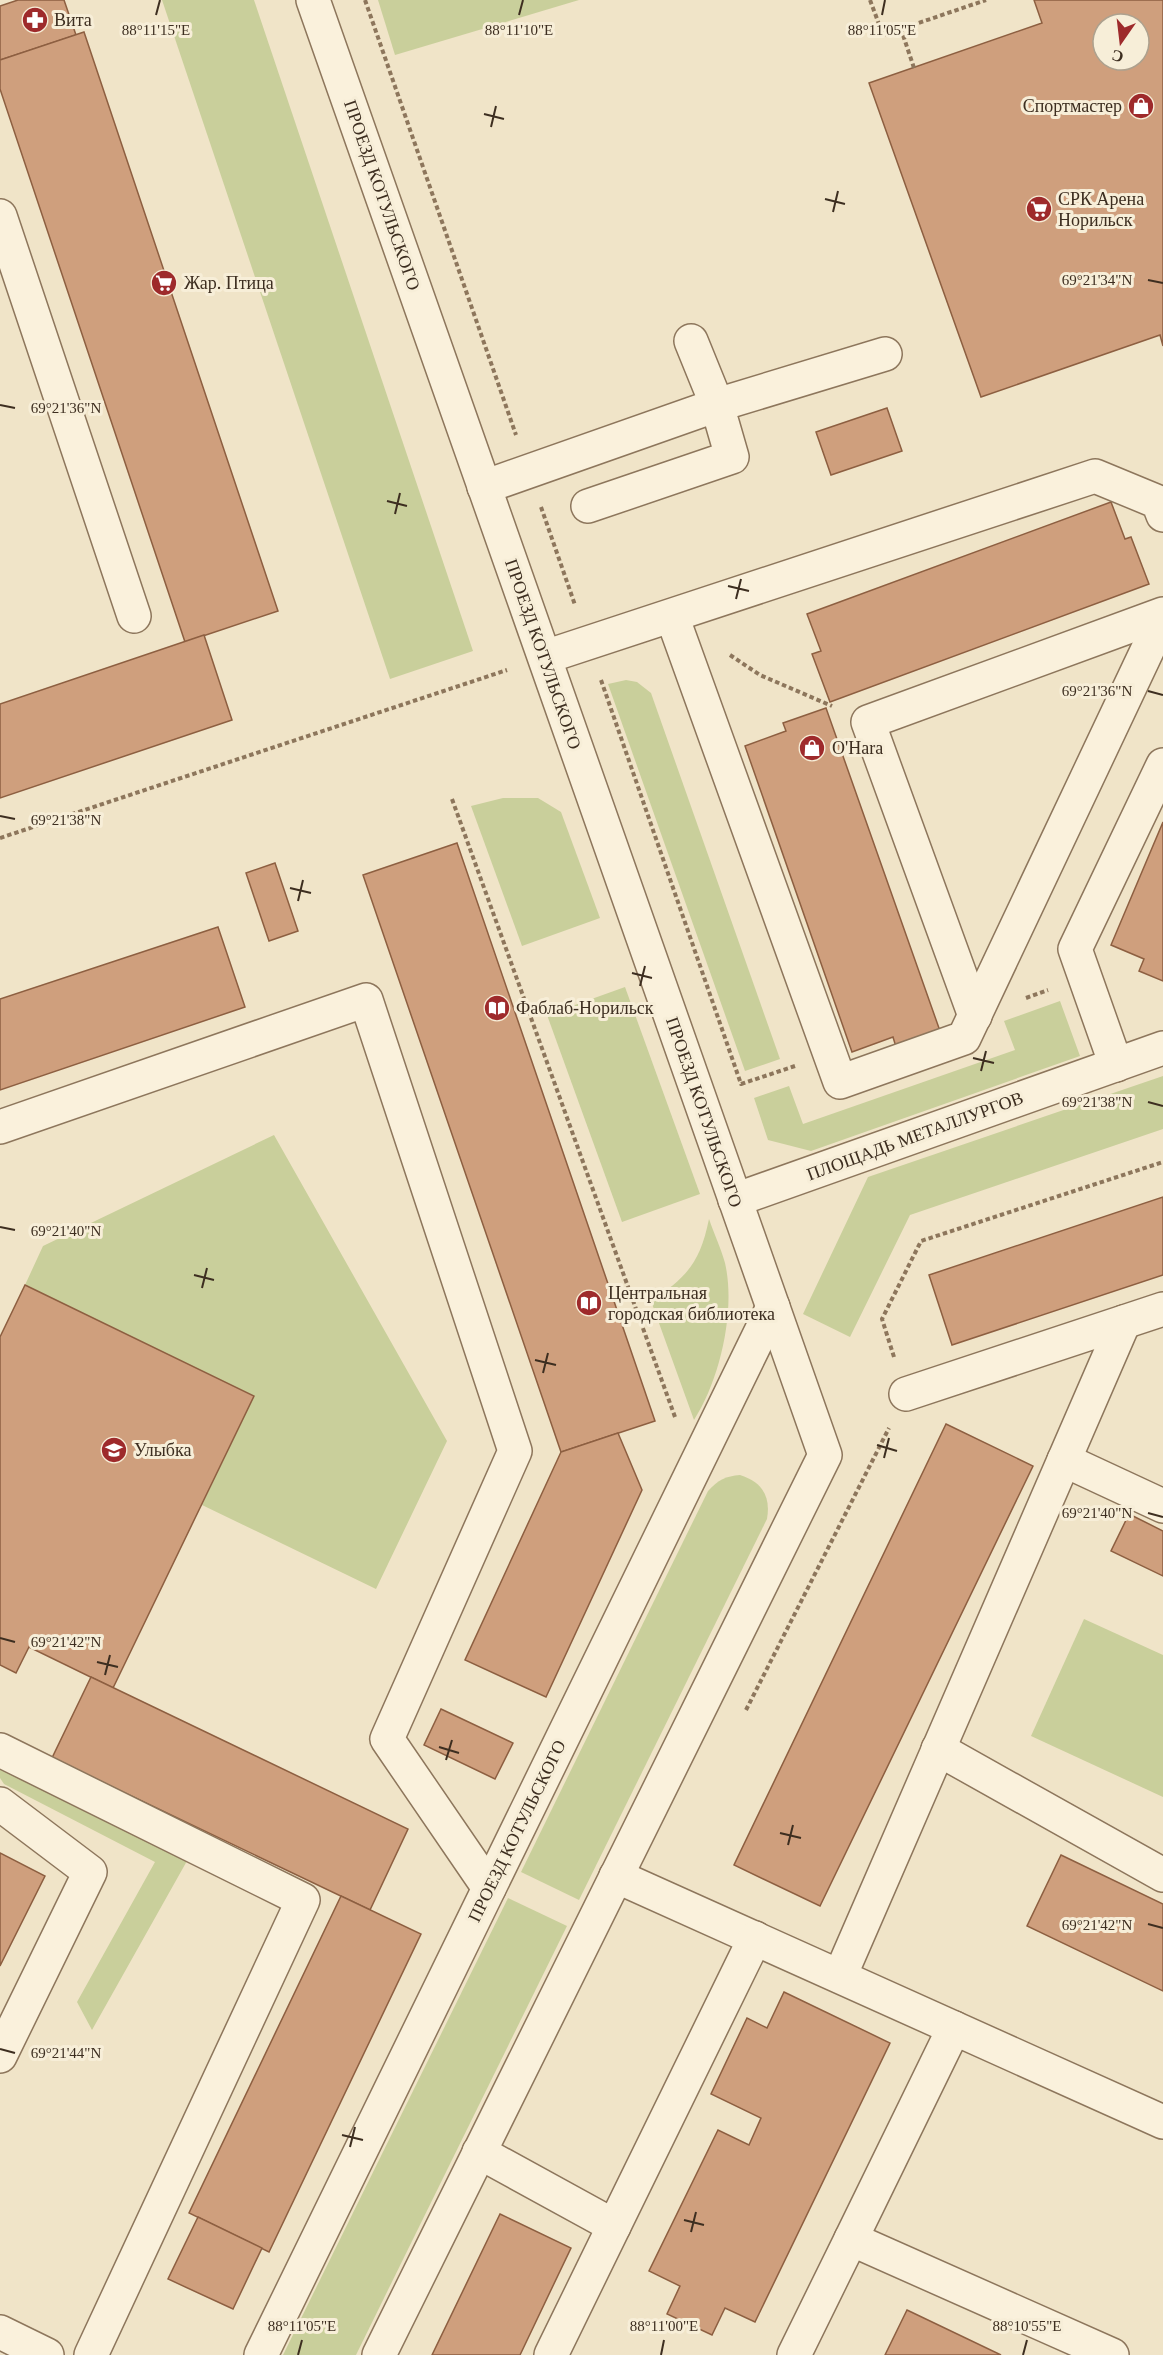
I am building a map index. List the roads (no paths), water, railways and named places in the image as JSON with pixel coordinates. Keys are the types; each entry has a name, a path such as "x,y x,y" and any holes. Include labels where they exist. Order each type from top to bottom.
{"street":[{"name":"ПРОЕЗД КОТУЛЬСКОГО","path":"313,0 825,1455 379,2355"},
{"path":"0,216 134,616"},
{"path":"588,506 732,457 717,405 691,341"},
{"path":"484,487 717,405 885,354"},
{"path":"544,657 1095,476 1158,502 1163,515"},
{"path":"672,616 840,1082 964,1038 1163,615"},
{"path":"975,1016 868,722 1163,615"},
{"path":"1116,1065 1075,949 1163,765"},
{"path":"0,1127 366,1000 515,1451 387,1739 489,1888"},
{"name":"ПЛОЩАДЬ МЕТАЛЛУРГОВ","path":"735,1200 1163,1048"},
{"name":"ПРОЕЗД КОТУЛЬСКОГО","path":"261,2355 773,1307"},
{"path":"906,1394 1163,1309"},
{"path":"840,1976 1124,1322"},
{"path":"1064,1460 1163,1506"},
{"path":"938,1749 1163,1875"},
{"path":"0,1750 303,1900 91,2355"},
{"path":"0,1804 90,1872 0,2056"},
{"path":"616,1876 1163,2122"},
{"path":"551,2355 755,1938"},
{"path":"794,2355 954,2028"},
{"path":"480,2152 614,2226"},
{"path":"851,2239 1112,2355"},
{"path":"0,2332 47,2355"}],"place":[{"name":"Вита","path":"35,20"},
{"name":"Спортмастер","path":"1141,106"},
{"name":"СРК Арена Норильск","path":"1039,209"},
{"name":"Жар. Птица","path":"164,283"},
{"name":"O'Hara","path":"812,748"},
{"name":"Фаблаб-Норильск","path":"497,1008"},
{"name":"Центральная городская библиотека","path":"589,1303"},
{"name":"Улыбка","path":"114,1450"}]}
